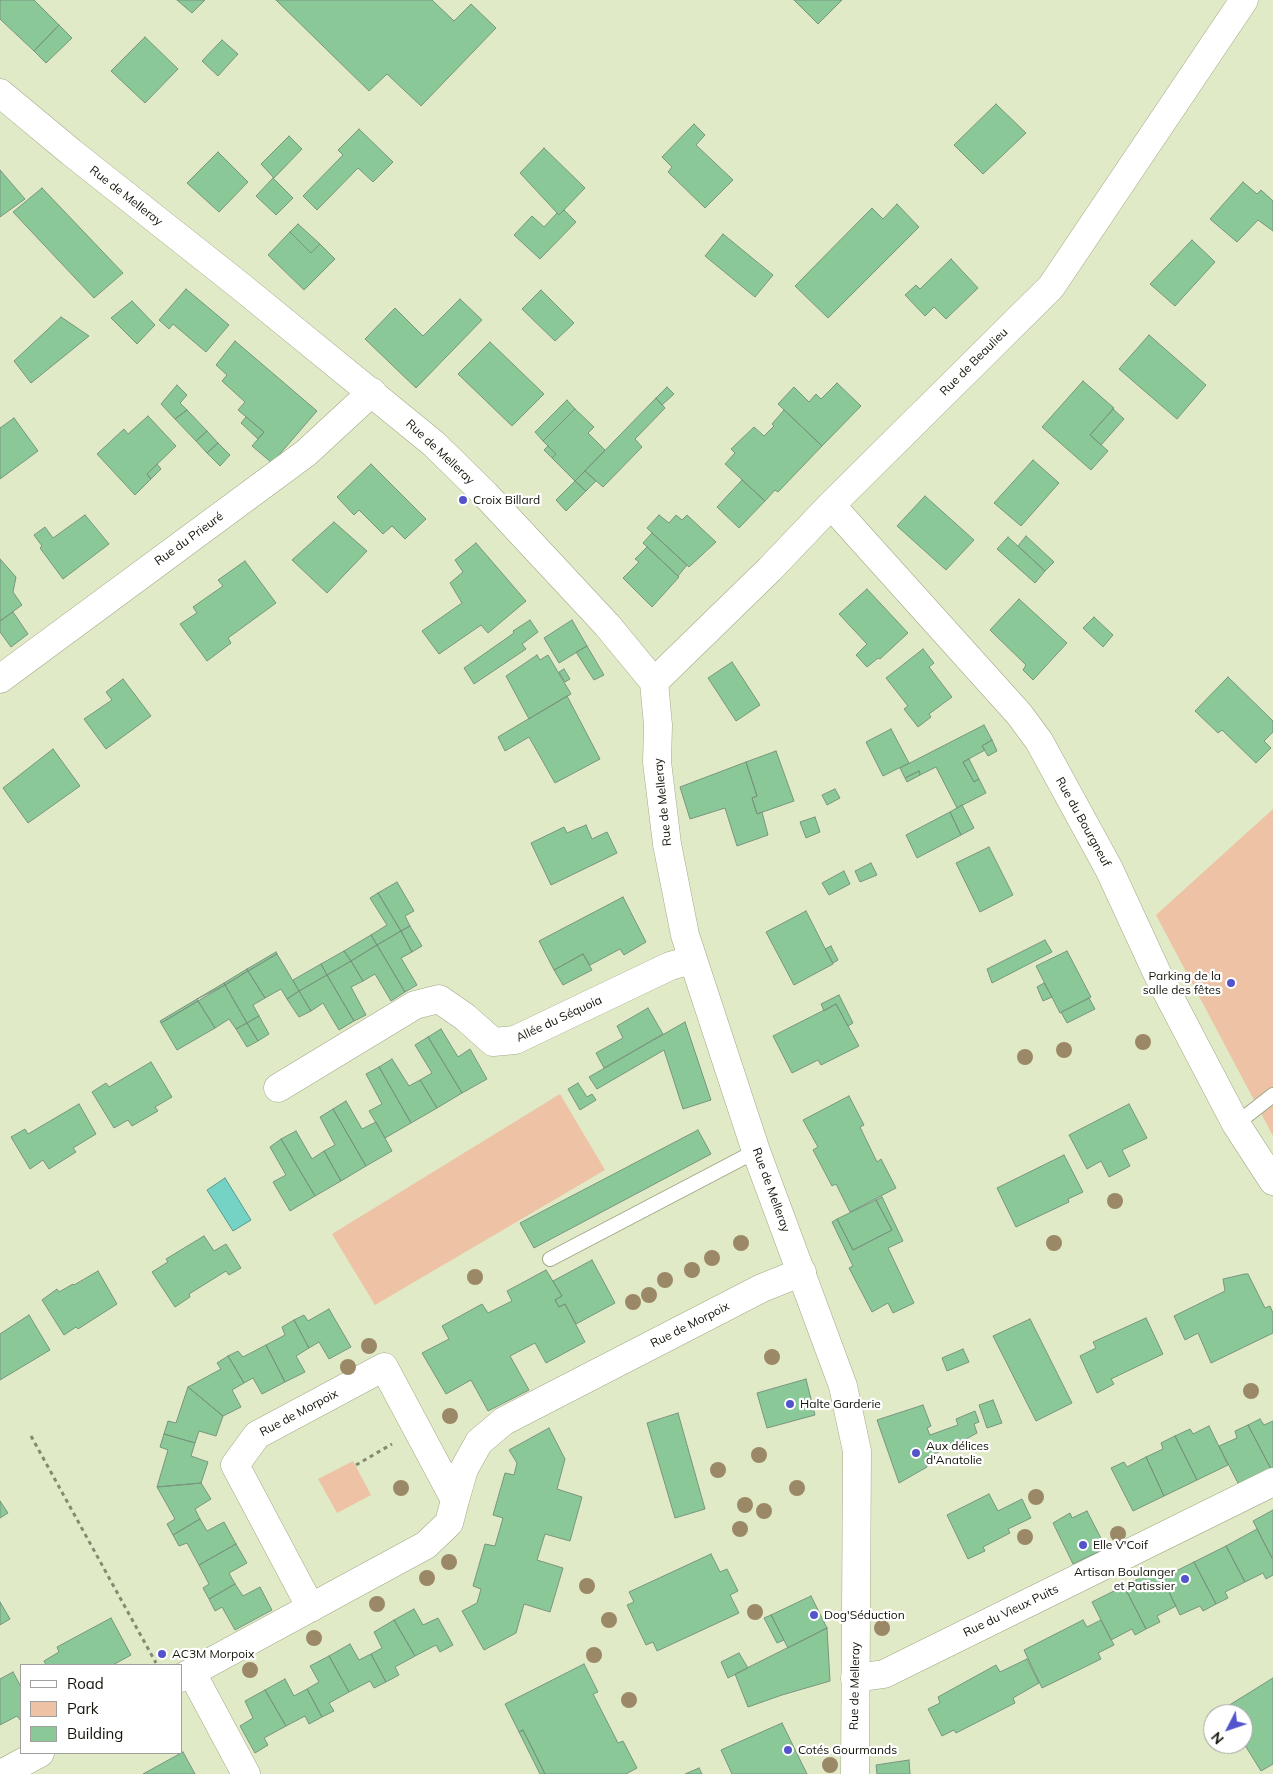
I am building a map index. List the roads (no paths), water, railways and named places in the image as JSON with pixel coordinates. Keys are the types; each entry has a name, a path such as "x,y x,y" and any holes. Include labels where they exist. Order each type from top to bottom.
{"street":[{"name":"Rue de Beaulieu","path":"654,682 770,569 831,505 1051,287 1244,0"},
{"name":"Rue de Melleray","path":"0,93 434,444 486,494 607,625 654,682 658,725 657,762 667,844 692,960 756,1151 843,1386 857,1451 855,1774"},
{"name":"Rue du Prieuré","path":"0,679 306,453 372,392"},
{"name":"Rue du Bourgneuf","path":"831,505 1019,714 1039,742 1110,869 1180,1018 1236,1124 1273,1181"},
{"name":"Allée du Séquoia","path":"278,1088 415,1005 439,999 465,1017 493,1042 515,1040 670,966 692,960"},
{"name":"Rue de Morpoix","path":"187,1676 426,1545 449,1523 464,1469 479,1442 504,1421 762,1288 802,1272"},
{"name":"Rue de Morpoix","path":"311,1608 235,1464 256,1435 384,1367 455,1500"},
{"name":"Rue du Vieux Puits","path":"855,1678 884,1674 1273,1482"},
{"path":"187,1676 246,1774"},
{"path":"1,1774 38,1754"}],"lane":[{"path":"1236,1124 1273,1095"},
{"path":"550,1259 756,1151"}],"water":[{"path":"225,1178 251,1220 233,1231 207,1190"}],"place":[{"name":"Croix Billard","path":"463,500"},
{"name":"Parking de la salle des fêtes","path":"1231,983"},
{"name":"Halte Garderie","path":"790,1404"},
{"name":"Aux délices d'Anatolie","path":"916,1453"},
{"name":"Elle V'Coif","path":"1083,1545"},
{"name":"Artisan Boulanger et Patissier","path":"1185,1579"},
{"name":"Dog'Séduction","path":"814,1615"},
{"name":"AC3M Morpoix","path":"162,1654"},
{"name":"Cotés Gourmands","path":"788,1750"}]}
